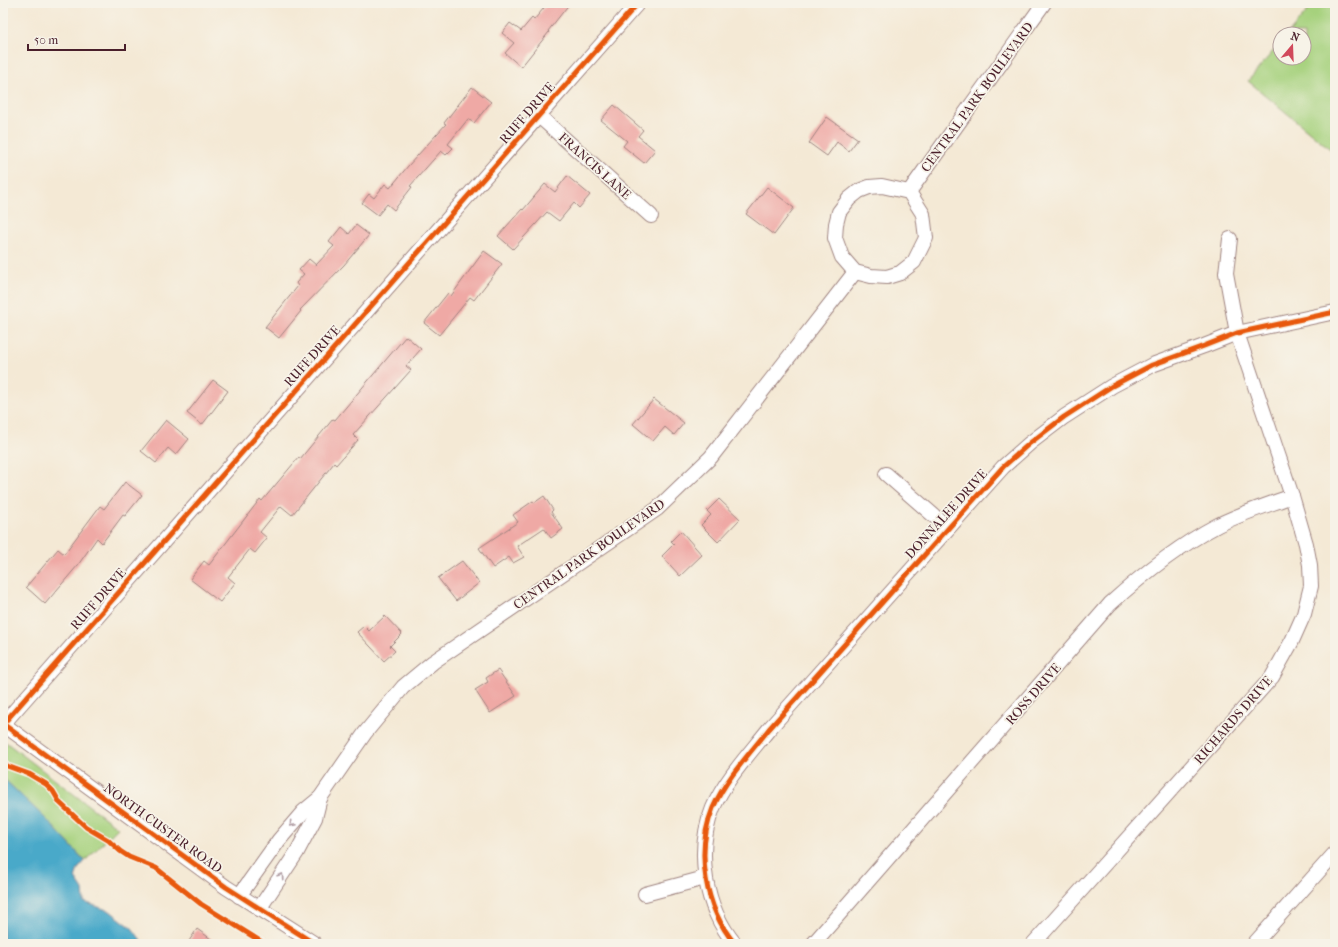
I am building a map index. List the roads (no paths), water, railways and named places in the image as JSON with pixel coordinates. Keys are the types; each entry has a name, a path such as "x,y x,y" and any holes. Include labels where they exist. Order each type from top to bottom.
{"street":[{"name":"RUFF DRIVE","path":"3,724 638,3"},
{"name":"CENTRAL PARK BOULEVARD","path":"909,192 1044,3"},
{"name":"FRANCIS LANE","path":"539,116 651,216"},
{"path":"882,186 909,192 923,214 926,238 914,262 900,273 887,277 871,276 855,272 842,257 835,238 839,212 848,199 859,191 869,187 882,186"},
{"name":"RICHARDS DRIVE","path":"1033,944 1272,677 1292,641 1304,614 1311,586 1310,565 1306,544 1292,496 1237,333 1226,273 1230,239"},
{"name":"CENTRAL PARK BOULEVARD","path":"239,896 279,840 303,812 320,798 365,733 403,687 433,662 657,510 705,462 855,272"},
{"name":"DONNALEE DRIVE","path":"734,944 718,918 705,878 704,845 713,808 742,762 770,729 1003,467 1030,443 1064,417 1112,386 1152,365 1237,333 1335,312"},
{"path":"886,474 948,528"},
{"name":"ROSS DRIVE","path":"813,944 1110,604 1135,581 1185,544 1219,525 1292,496"},
{"name":"NORTH CUSTER ROAD","path":"3,724 239,896 315,944"},
{"name":"CENTRAL PARK BOULEVARD","path":"259,909 297,852 315,818 320,798"},
{"path":"1254,944 1335,853"},
{"path":"645,894 705,878"}],"water":[{"path":"3,778 47,820 85,861 78,869 75,878 83,890 84,902 110,911 132,928 144,944 3,944"}]}
